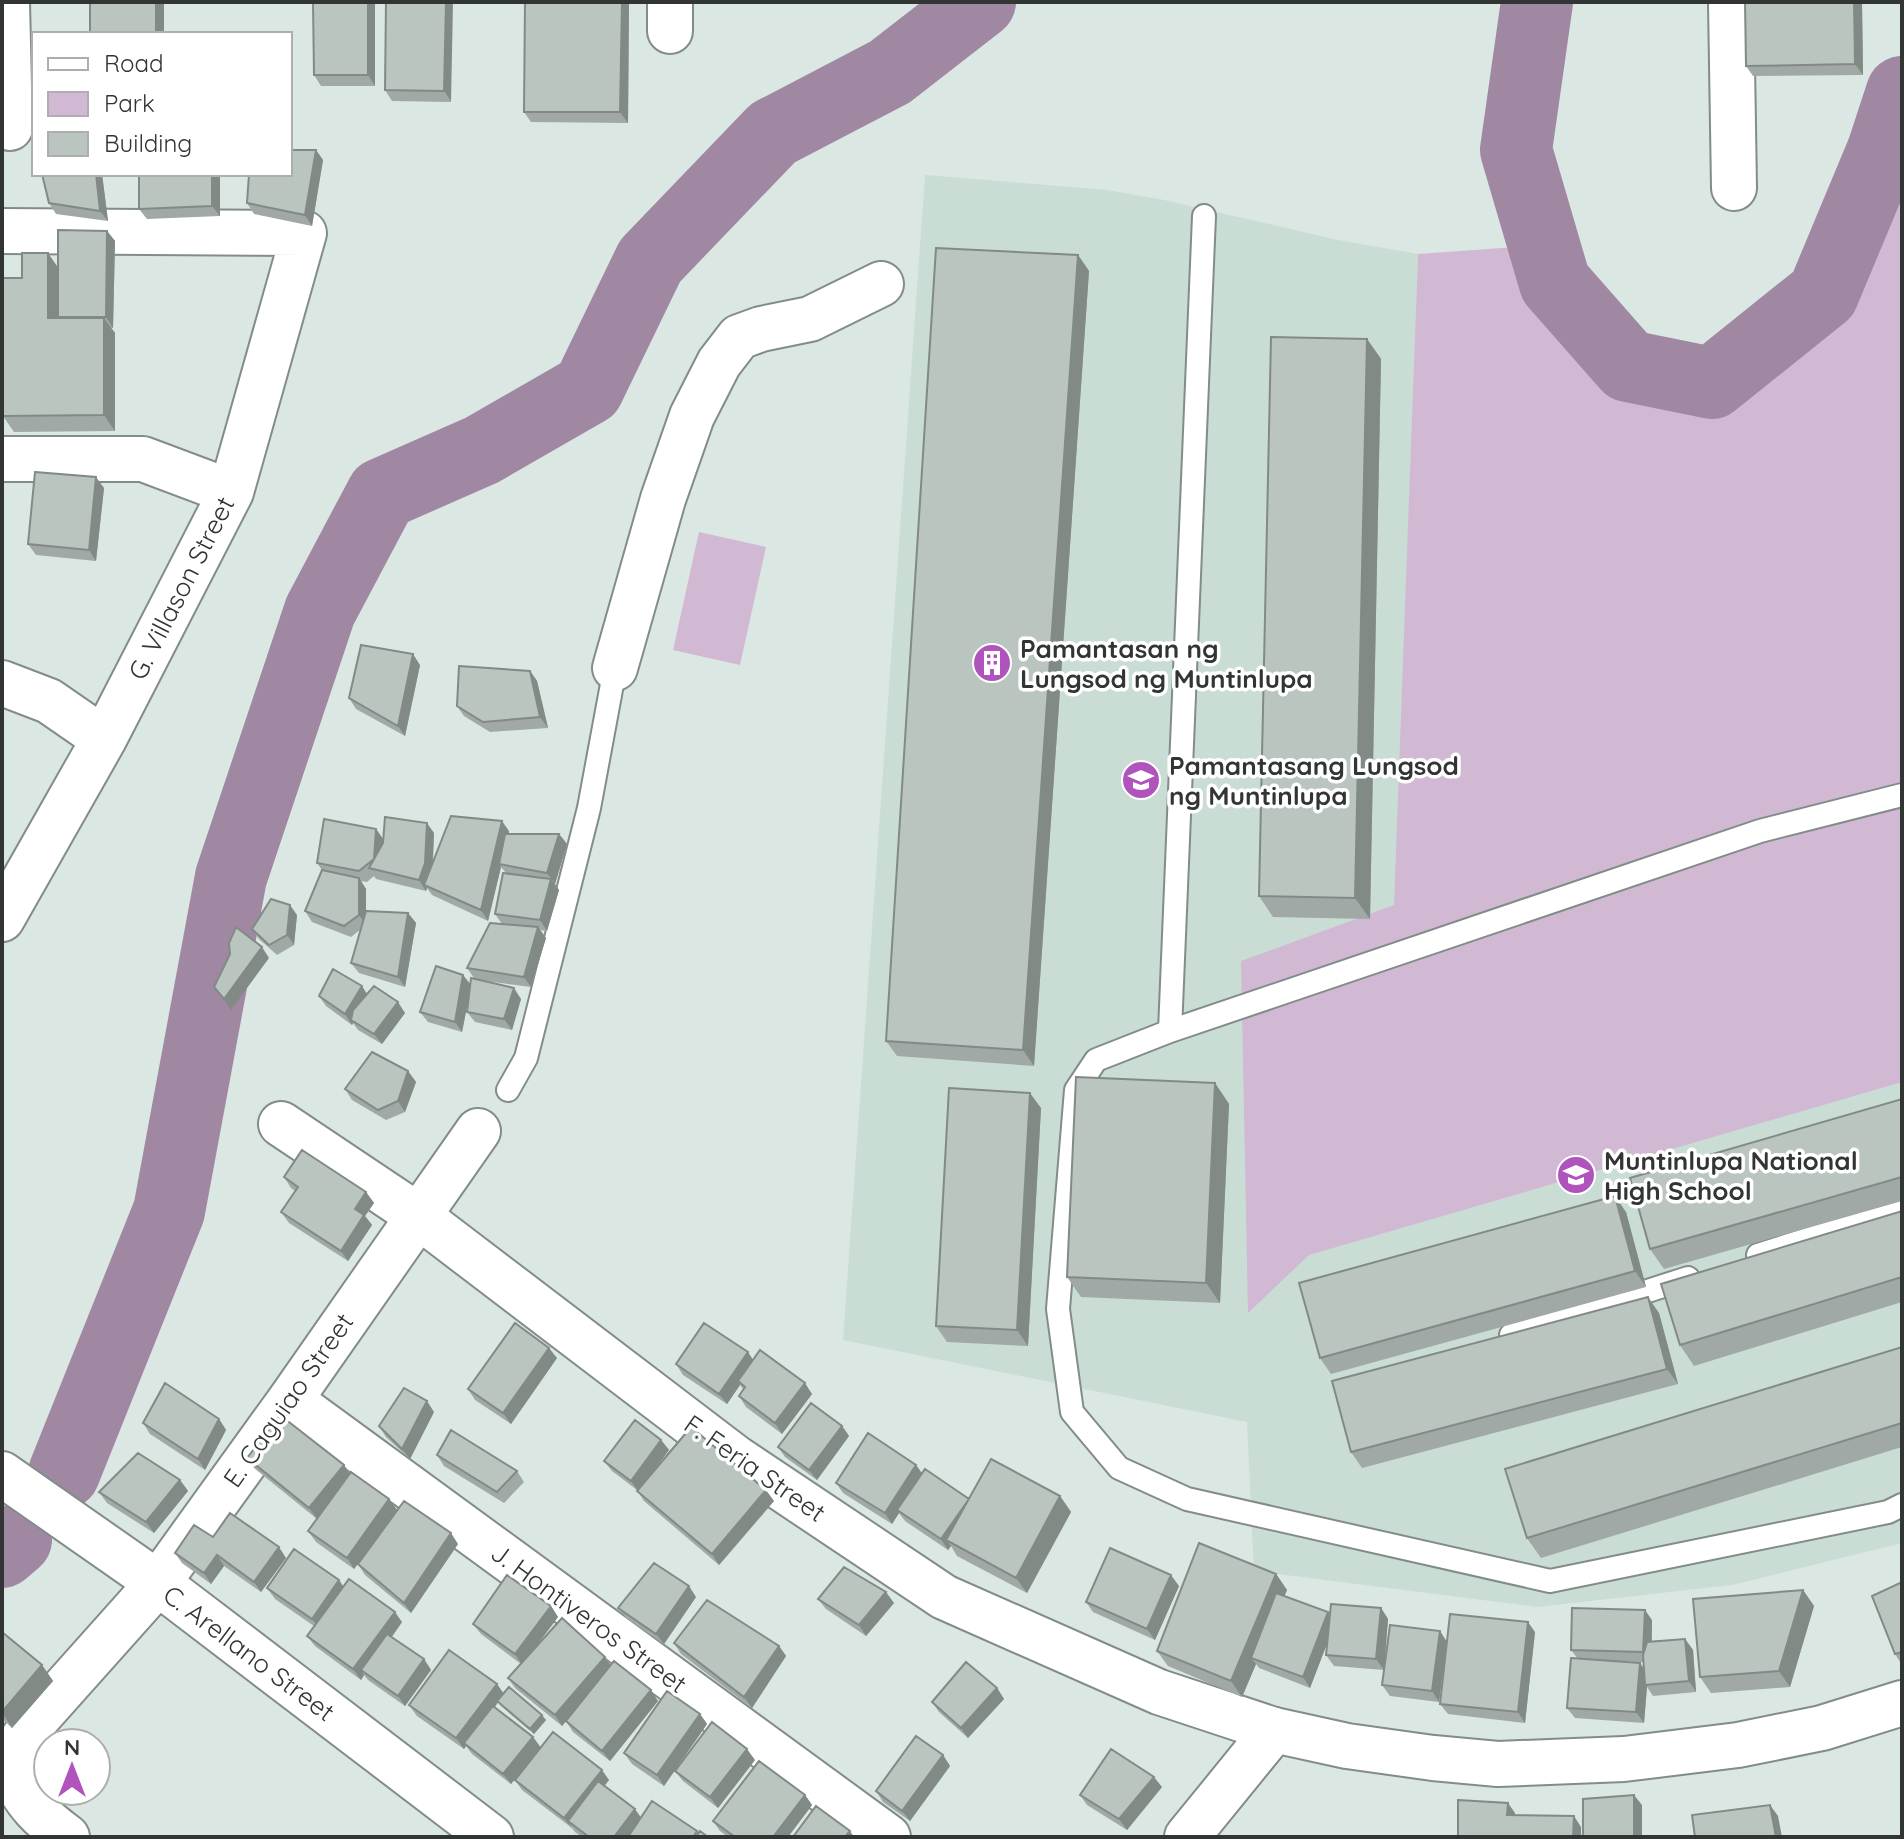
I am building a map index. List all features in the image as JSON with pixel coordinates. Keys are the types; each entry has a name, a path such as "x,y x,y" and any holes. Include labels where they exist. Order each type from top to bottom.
{"street":[{"path":"7,2 10,128"},
{"path":"1731,2 1734,188"},
{"name":"G. Villason Street","path":"2,231 304,233 231,492 104,739 2,919"},
{"path":"615,668 663,499 692,416 719,363 739,337 810,319 881,284"},
{"path":"2,459 143,459 231,492"},
{"path":"2,683 49,701 104,739"},
{"name":"F. Feria Street","path":"281,1124 417,1215 736,1458 944,1597 1159,1692 1274,1730 1347,1746 1485,1763 1624,1759 1752,1742 1822,1728 1902,1703"},
{"name":"E. Caguiao Street","path":"67,1837 39,1817 23,1798 11,1773 18,1746 33,1723 158,1583 478,1131"},
{"name":"J. Hontiveros Street","path":"290,1400 888,1837"},
{"name":"C. Arellano Street","path":"2,1474 158,1583 491,1837"},
{"path":"1187,1837 1274,1730"}],"lane":[{"path":"1170,1031 1204,216"},
{"path":"508,1090 526,1058 589,808 615,668"},
{"path":"1902,795 1760,831 1170,1031 1096,1060 1076,1090 1058,1309 1072,1412 1119,1468 1187,1499 1550,1581 1888,1512 1902,1505"},
{"path":"1740,1261 1902,1209"},
{"path":"1490,1342 1711,1271"}],"shaded area":[{"path":"925,175 1107,190 1338,240 1418,254 1395,905 1902,759 1902,1543 1732,1585 1537,1607 1254,1571 1247,1422 843,1340"}],"green space":[{"path":"1902,159 1902,1082 1309,1255 1248,1313 1241,961 1394,905 1418,254 1544,245 1555,283 1628,366 1712,383 1823,294 1879,160"},
{"path":"699,532 766,547 740,665 673,650"}],"building":[{"path":"90,2 156,2 156,32 90,32"},
{"path":"313,2 368,2 368,75 314,75"},
{"path":"386,2 446,2 444,91 385,90"},
{"path":"525,2 622,2 620,112 524,112"},
{"path":"1745,2 1854,2 1855,64 1746,66"},
{"path":"292,150 316,150 305,215 247,203 249,176 292,176"},
{"path":"42,176 96,176 100,211 49,203"},
{"path":"139,176 212,176 212,206 139,209"},
{"path":"58,230 107,231 106,317 58,317"},
{"name":"Pamantasan ng Lungsod ng Muntinlupa","path":"936,248 1078,255 1023,1050 886,1041"},
{"path":"22,253 48,253 48,318 104,318 104,415 3,416 2,278 22,278"},
{"path":"1271,337 1367,339 1355,898 1259,896"},
{"path":"35,472 96,477 89,550 28,544"},
{"path":"361,645 413,654 398,726 349,698"},
{"path":"459,666 530,671 540,717 483,722 457,706"},
{"path":"451,816 502,821 481,910 424,885"},
{"path":"385,817 427,823 425,863 419,880 369,868 383,843"},
{"path":"324,819 376,829 374,859 359,871 317,863"},
{"path":"505,834 559,834 547,873 499,864"},
{"path":"322,870 359,878 359,915 344,926 305,911"},
{"path":"503,873 551,879 540,920 495,914"},
{"path":"271,899 290,905 287,935 269,945 252,929"},
{"path":"366,911 408,913 398,977 351,963"},
{"path":"490,923 538,927 524,977 467,968"},
{"path":"236,927 262,947 224,999 214,987 230,954 229,943"},
{"path":"436,966 463,975 455,1022 420,1012"},
{"path":"333,969 362,986 345,1014 319,996"},
{"path":"471,978 514,988 504,1019 467,1012"},
{"path":"374,986 398,1002 374,1034 351,1020 353,1010"},
{"path":"372,1052 408,1071 398,1101 378,1110 345,1089"},
{"path":"1076,1077 1215,1083 1206,1283 1067,1277"},
{"path":"949,1088 1030,1093 1017,1330 936,1326"},
{"path":"1902,1099 1902,1177 1650,1249 1630,1178"},
{"path":"302,1150 366,1192 355,1209 364,1215 341,1251 281,1212 298,1187 284,1177"},
{"path":"1615,1196 1635,1271 1320,1358 1299,1283"},
{"path":"1902,1211 1902,1277 1680,1345 1661,1284"},
{"path":"1648,1297 1667,1369 1351,1452 1332,1381"},
{"path":"515,1323 549,1348 503,1413 468,1389"},
{"path":"704,1323 748,1352 719,1394 676,1364"},
{"path":"1902,1347 1902,1423 1527,1538 1505,1469"},
{"path":"760,1350 805,1383 775,1423 739,1396 745,1387 738,1381"},
{"path":"165,1383 219,1419 198,1459 143,1423"},
{"path":"404,1388 427,1401 402,1449 379,1426"},
{"path":"811,1403 842,1426 809,1470 778,1447"},
{"path":"280,1415 344,1465 309,1508 247,1458"},
{"path":"635,1420 661,1440 631,1481 604,1461"},
{"path":"691,1427 766,1490 712,1554 637,1491"},
{"path":"451,1430 517,1471 497,1492 437,1455"},
{"path":"868,1433 916,1465 885,1513 836,1483"},
{"path":"138,1453 180,1480 146,1522 99,1492"},
{"path":"991,1459 1060,1496 1016,1578 946,1540"},
{"path":"925,1469 969,1499 941,1539 897,1510"},
{"path":"351,1472 389,1499 347,1558 308,1531"},
{"path":"404,1501 451,1533 404,1603 358,1564"},
{"path":"230,1513 279,1547 254,1582 217,1555 204,1573 175,1553 194,1525 213,1537"},
{"path":"1199,1543 1276,1574 1231,1681 1157,1651"},
{"path":"1110,1548 1171,1575 1147,1629 1086,1602"},
{"path":"294,1549 339,1580 312,1619 267,1588"},
{"path":"654,1563 689,1586 656,1634 618,1608"},
{"path":"844,1567 886,1592 859,1625 818,1599"},
{"path":"507,1575 551,1606 515,1654 473,1624"},
{"path":"349,1579 395,1612 353,1669 307,1636"},
{"path":"1902,1582 1902,1652 1895,1654 1872,1596"},
{"path":"1803,1590 1779,1671 1700,1677 1693,1599"},
{"path":"1276,1593 1328,1612 1303,1677 1251,1658"},
{"path":"707,1600 779,1646 744,1697 674,1643"},
{"path":"1331,1604 1381,1608 1376,1659 1326,1655"},
{"path":"1572,1608 1645,1610 1643,1652 1571,1650"},
{"path":"1450,1614 1528,1622 1518,1712 1440,1704"},
{"path":"562,1618 605,1657 555,1715 508,1678"},
{"path":"1390,1625 1440,1631 1432,1691 1382,1685"},
{"path":"2,1632 42,1665 2,1712"},
{"path":"387,1634 424,1659 398,1696 361,1670"},
{"path":"1685,1639 1689,1681 1645,1685 1643,1655 1647,1642"},
{"path":"449,1650 497,1684 456,1738 409,1705"},
{"path":"1571,1658 1640,1663 1636,1712 1567,1708"},
{"path":"614,1661 651,1690 602,1751 566,1721"},
{"path":"966,1662 997,1688 961,1728 932,1702"},
{"path":"509,1687 542,1715 530,1729 497,1701"},
{"path":"667,1691 700,1714 657,1775 624,1753"},
{"path":"493,1706 533,1737 503,1774 464,1743"},
{"path":"712,1722 747,1749 710,1797 675,1771"},
{"path":"553,1732 602,1770 564,1818 515,1780"},
{"path":"916,1736 943,1755 902,1811 876,1791"},
{"path":"1111,1749 1154,1777 1119,1819 1080,1795"},
{"path":"759,1761 805,1795 773,1837 735,1837 713,1821"},
{"path":"598,1781 635,1809 614,1837 589,1837 568,1821"},
{"path":"1634,1795 1634,1837 1583,1837 1583,1799"},
{"path":"1458,1800 1508,1803 1507,1815 1574,1816 1573,1837 1458,1837"},
{"path":"652,1801 697,1831 693,1837 628,1837"},
{"path":"1770,1805 1776,1837 1695,1837 1692,1815"},
{"path":"816,1806 850,1831 845,1837 793,1837"}],"waterway":[{"path":"64,1473 169,1211 231,877 320,611 382,494 482,450 588,389 650,261 773,133 890,72 980,2"},
{"path":"1537,2 1516,150 1555,283 1628,366 1712,383 1823,294 1883,150 1902,92"},
{"path":"2,1552 16,1540"}],"place":[{"name":"Pamantasan ng Lungsod ng Muntinlupa","path":"992,663"},
{"name":"Pamantasang Lungsod ng Muntinlupa","path":"1141,780"},
{"name":"Muntinlupa National High School","path":"1576,1175"}]}
